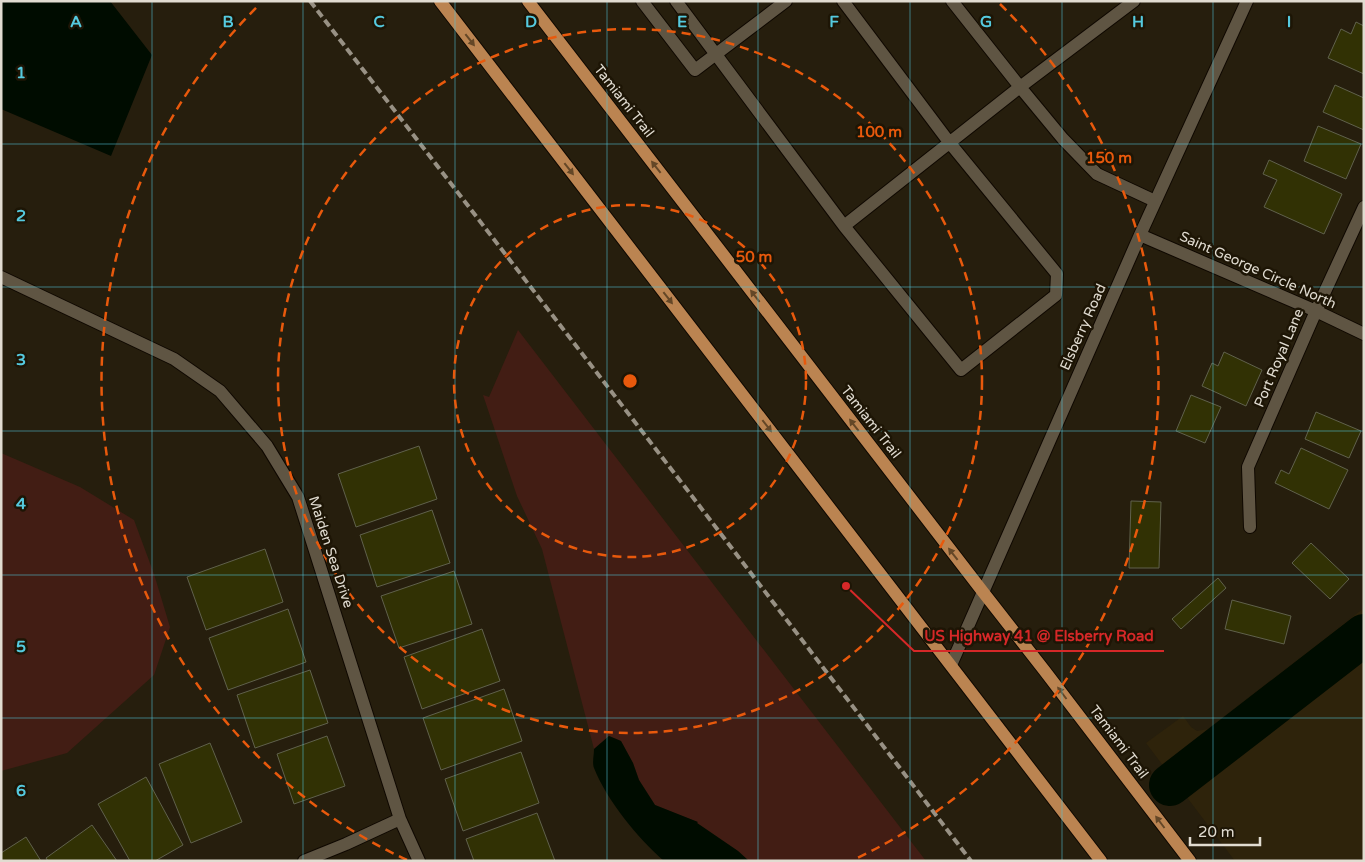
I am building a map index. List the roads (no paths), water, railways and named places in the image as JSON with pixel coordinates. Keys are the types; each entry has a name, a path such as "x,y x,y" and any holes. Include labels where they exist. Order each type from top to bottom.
{"main road":[{"path":"440,1 1101,861"},
{"name":"Tamiami Trail","path":"528,1 1190,861"}],"street":[{"path":"642,1 695,70 779,3"},
{"path":"676,1 844,226 960,370 1056,295 1057,274 950,142 842,1"},
{"path":"952,1 1020,87 1063,138 1097,174 1155,201"},
{"path":"844,226 1020,87 1134,1"},
{"name":"Elsberry Road","path":"951,666 1155,201 1247,1"},
{"name":"Port Royal Lane","path":"1250,527 1248,467 1364,207"},
{"name":"Saint George Circle North","path":"1140,235 1316,311 1364,334"},
{"name":"Maiden Sea Drive","path":"1,277 174,359 220,391 268,446 298,497 400,819 419,861"},
{"path":"304,861 400,819"}],"waterway":[{"path":"1170,785 1364,635"}],"railway":[{"path":"310,1 971,861"}],"place":[{"name":"US Highway 41 @ Elsberry Road","path":"846,586"}]}
